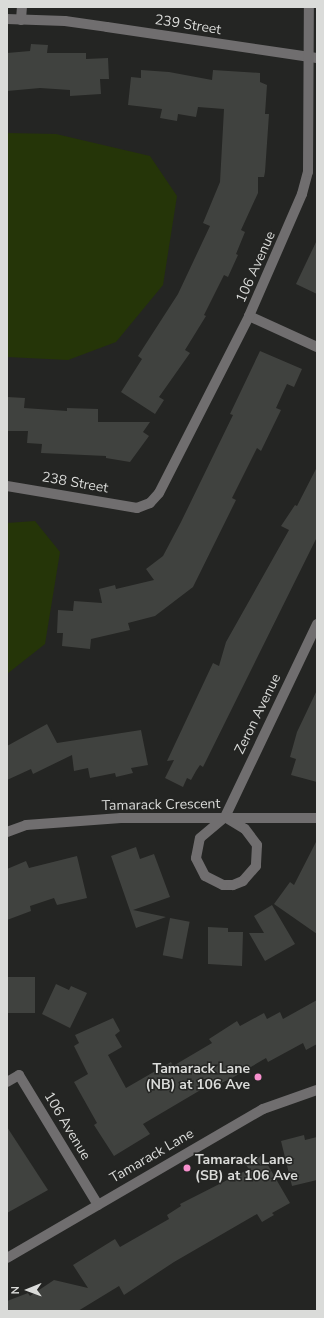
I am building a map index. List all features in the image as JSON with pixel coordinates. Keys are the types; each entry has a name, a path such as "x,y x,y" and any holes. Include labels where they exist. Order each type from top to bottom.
{"street":[{"path":"21,20 22,7"},
{"name":"106 Avenue","path":"137,508 150,503 159,493 249,316 295,213 308,172 313,57 309,7"},
{"name":"239 Street","path":"7,19 107,27 313,57"},
{"path":"249,316 317,347"},
{"name":"238 Street","path":"7,486 137,508"},
{"name":"Zeron Avenue","path":"225,817 317,624"},
{"path":"225,817 245,829 257,845 256,866 243,881 233,885 213,882 205,876 196,858 200,838 225,817"},
{"name":"Tamarack Crescent","path":"7,832 26,825 121,818 317,818"},
{"name":"106 Avenue","path":"7,1082 19,1075 98,1205"},
{"name":"Tamarack Lane","path":"7,1258 263,1109 317,1090"}],"green space":[{"path":"7,133 56,134 150,156 177,196 163,285 116,342 68,360 7,357"},
{"path":"35,521 60,552 45,644 7,674 7,523"}],"building":[{"path":"31,44 48,45 47,53 86,53 86,59 108,58 109,79 100,79 101,94 70,96 70,90 40,88 7,91 7,53 30,51"},
{"path":"141,70 169,72 212,80 213,70 260,73 260,82 267,85 265,114 269,114 264,177 258,177 258,193 241,230 245,232 236,254 238,255 228,277 224,275 204,315 206,316 185,350 190,353 159,397 164,400 155,414 121,392 142,359 138,356 178,294 210,226 203,223 220,182 224,109 198,107 196,117 178,114 177,121 160,118 162,109 128,105 131,77 141,78"},
{"path":"317,240 317,294 296,284"},
{"path":"260,351 302,369 294,387 287,384 276,408 281,410 261,451 257,448 232,498 236,500 193,587 155,616 128,623 130,630 91,639 90,649 62,646 63,633 57,633 58,610 73,611 74,601 102,603 99,589 115,585 116,589 154,580 146,569 163,556 181,522 233,415 230,414"},
{"path":"7,397 25,398 24,408 67,411 67,408 98,409 98,422 150,422 143,432 149,436 130,462 106,458 106,456 41,453 42,444 27,443 28,431 7,431"},
{"path":"317,467 317,537 203,767 200,765 191,780 187,778 183,787 165,778 174,760 167,761 213,663 219,666 226,642 289,530 281,526 295,505 297,506"},
{"path":"317,690 317,782 291,775 296,759 290,757 297,732"},
{"path":"47,724 57,743 141,730 148,765 131,768 133,773 116,777 115,773 90,778 88,768 74,771 72,755 33,774 31,769 7,780 7,746"},
{"path":"317,840 317,934 274,904 290,882 294,885"},
{"path":"136,847 140,859 154,854 170,897 133,910 166,917 136,928 111,856"},
{"path":"77,856 87,898 57,905 54,898 30,906 31,911 7,920 7,869 26,861 29,868"},
{"path":"272,905 295,944 265,961 249,933 264,933 254,916"},
{"path":"170,918 190,922 182,959 163,955"},
{"path":"208,927 228,928 228,932 243,932 242,966 208,964"},
{"path":"7,977 35,977 35,1013 7,1013"},
{"path":"56,984 69,990 71,986 87,993 70,1028 42,1014"},
{"path":"317,1000 317,1044 306,1050 303,1043 268,1062 266,1058 232,1078 210,1088 209,1085 143,1124 150,1134 114,1156 94,1125 97,1123 74,1082 88,1074 74,1046 79,1043 75,1035 113,1018 120,1031 115,1035 122,1047 108,1055 126,1088 171,1062 173,1066 212,1043 209,1039 237,1021 240,1026 264,1013 267,1019 280,1012 283,1019"},
{"path":"7,1127 48,1190 7,1213"},
{"path":"304,1135 305,1140 317,1137 317,1180 292,1186 281,1141"},
{"path":"262,1155 290,1203 272,1213 274,1215 262,1222 257,1214 174,1262 124,1295 119,1286 78,1311 7,1311 7,1301 28,1293 30,1296 54,1280 88,1288 73,1265 115,1239 120,1247 169,1219 167,1215 181,1206 180,1204 249,1169 246,1165"}],"place":[{"name":"Tamarack Lane (NB) at 106 Ave","path":"258,1077"},
{"name":"Tamarack Lane (SB) at 106 Ave","path":"187,1168"}]}
